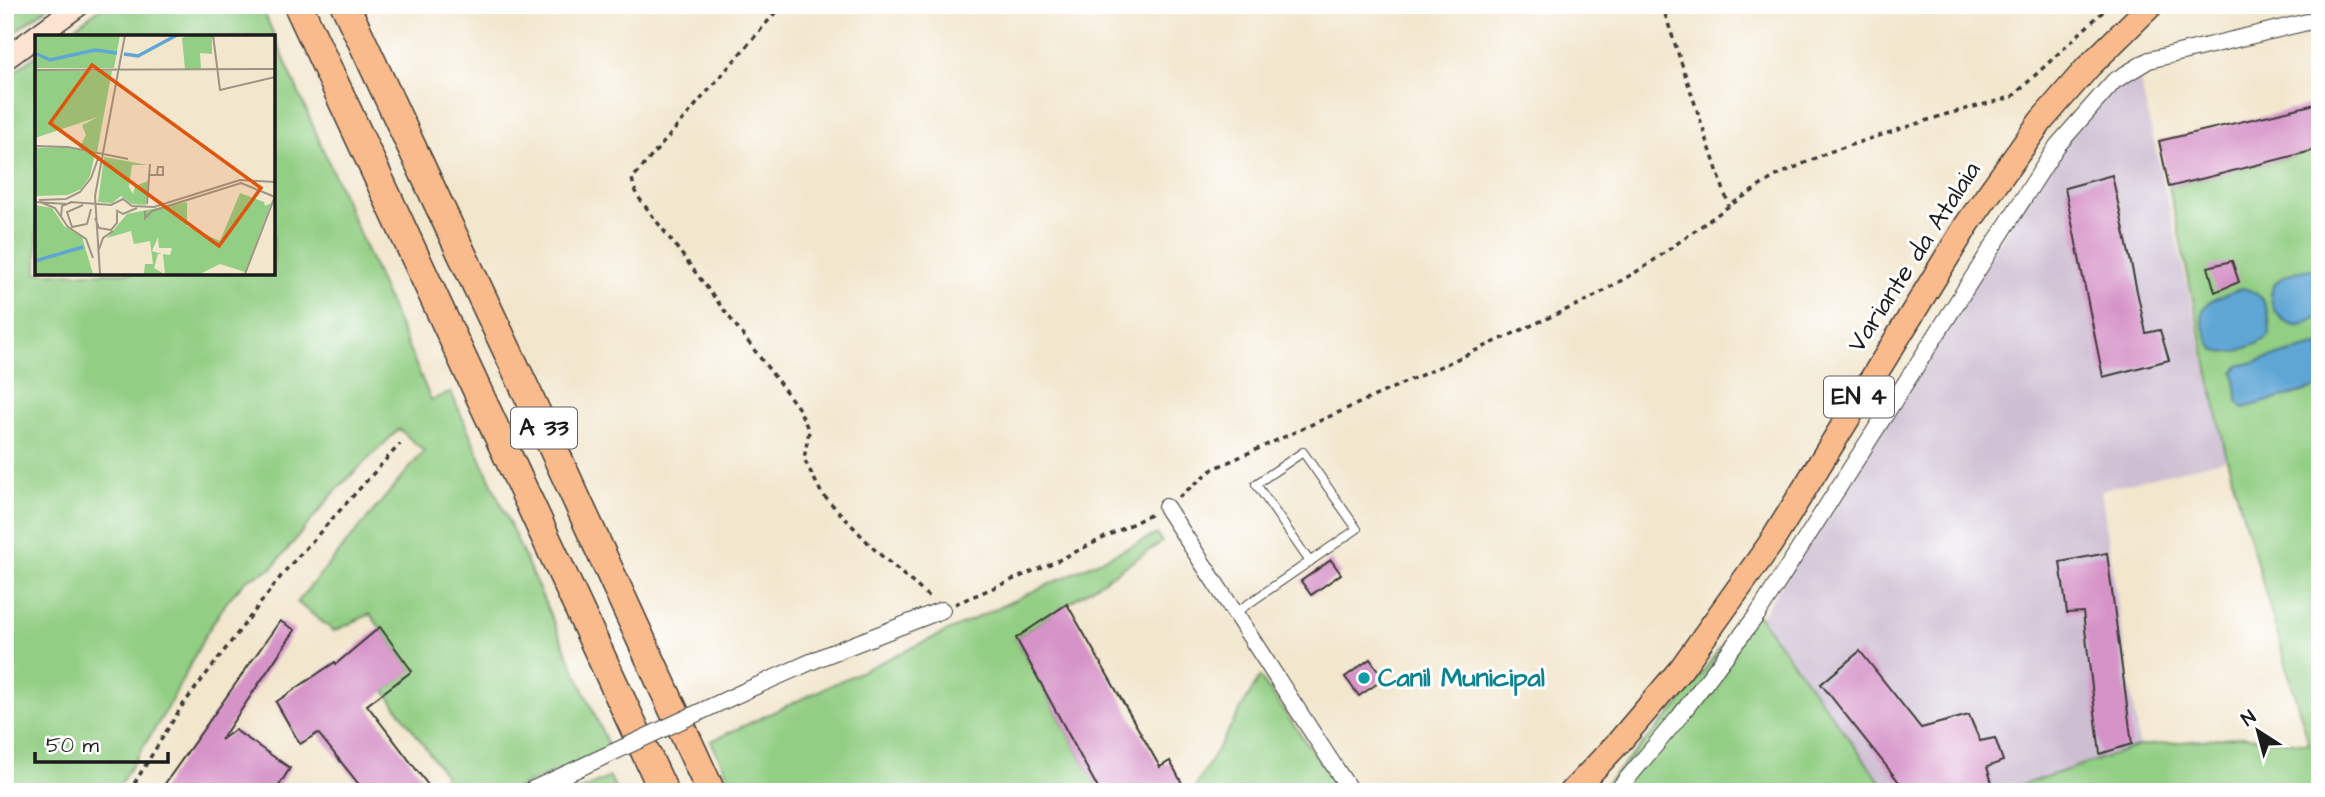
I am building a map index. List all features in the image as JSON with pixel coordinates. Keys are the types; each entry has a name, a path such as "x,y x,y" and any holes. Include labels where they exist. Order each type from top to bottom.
{"highway":[{"name":"A 33","path":"298,5 513,463 660,785"},
{"name":"A 33","path":"345,5 711,792"}],"main road":[{"path":"38,35 79,5"},
{"name":"Variante da Atalaia","path":"1572,792 1681,669 1770,543 1968,223 2041,121 2088,66 2151,5"},
{"path":"5,59 35,37"}],"street":[{"path":"1616,792 1679,717 1757,615 2057,146 2114,81 2149,60 2320,19"},
{"path":"1166,507 1351,792"},
{"path":"527,792 824,656 942,610"}],"lane":[{"path":"1235,613 1310,562 1357,529 1303,452 1256,484 1310,562"}],"path":[{"path":"782,5 632,178 636,194 799,410 809,431 804,458 822,494 876,551 942,610 1057,561 1166,507 1213,469 1590,299 1646,267 1728,206 1774,177 1829,152 1947,114 2012,97 2110,5"},
{"path":"1662,5 1728,206"},
{"path":"129,792 182,706 285,571 400,444"}],"shaded area":[{"path":"2138,72 2227,459 2101,490 2139,746 2000,792 1888,792 1760,618 2056,152 2117,83"}],"green space":[{"path":"5,5 51,5 5,39"},
{"path":"105,5 261,5 274,35 64,35"},
{"path":"275,38 431,400 451,392 610,749 507,792 434,792 445,775 385,691 411,670 370,614 334,631 297,602 424,451 399,429 338,488 272,568 246,580 228,600 206,634 167,709 115,792 5,792 5,78 35,56 35,275 275,275"},
{"path":"2320,149 2320,792 2000,792 2139,746 2244,736 2309,744 2227,459 2169,187"},
{"path":"1157,534 1162,542 1016,638 1100,792 736,792 711,741"},
{"path":"1749,607 1760,618 1888,792 1598,792 1680,704"},
{"path":"1260,677 1332,779 1338,792 1192,792"},
{"path":"610,777 617,792 576,792"}],"water":[{"path":"2311,269 2320,271 2320,316 2300,325 2292,324 2278,315 2271,300 2271,293 2274,285 2283,277"},
{"path":"2243,288 2262,299 2269,319 2270,335 2243,349 2220,352 2210,343 2203,322 2203,311 2211,301"},
{"path":"2320,345 2320,387 2244,408 2238,403 2234,372 2239,366"}],"building":[{"path":"2320,103 2320,149 2169,187 2159,141"},
{"path":"2112,175 2146,333 2160,330 2169,360 2103,377 2065,188"},
{"path":"2232,261 2239,282 2215,292 2208,267"},
{"path":"2107,553 2132,744 2100,754 2083,612 2067,613 2060,562"},
{"path":"1331,560 1341,574 1311,595 1301,581"},
{"path":"1067,604 1160,767 1170,761 1183,785 1170,792 1100,792 1016,638"},
{"path":"280,621 295,630 221,740 235,730 290,768 275,792 159,792"},
{"path":"380,627 412,671 367,705 428,785 419,792 365,792 318,733 300,744 276,702 335,662 336,664"},
{"path":"1860,651 1921,728 1969,715 1980,741 1995,738 2003,761 1987,767 1993,786 1977,792 1907,792 1821,684"},
{"name":"Canil Municipal","path":"1370,659 1384,679 1359,696 1345,677"}],"place":[{"name":"Canil Municipal","path":"1364,678"}]}
